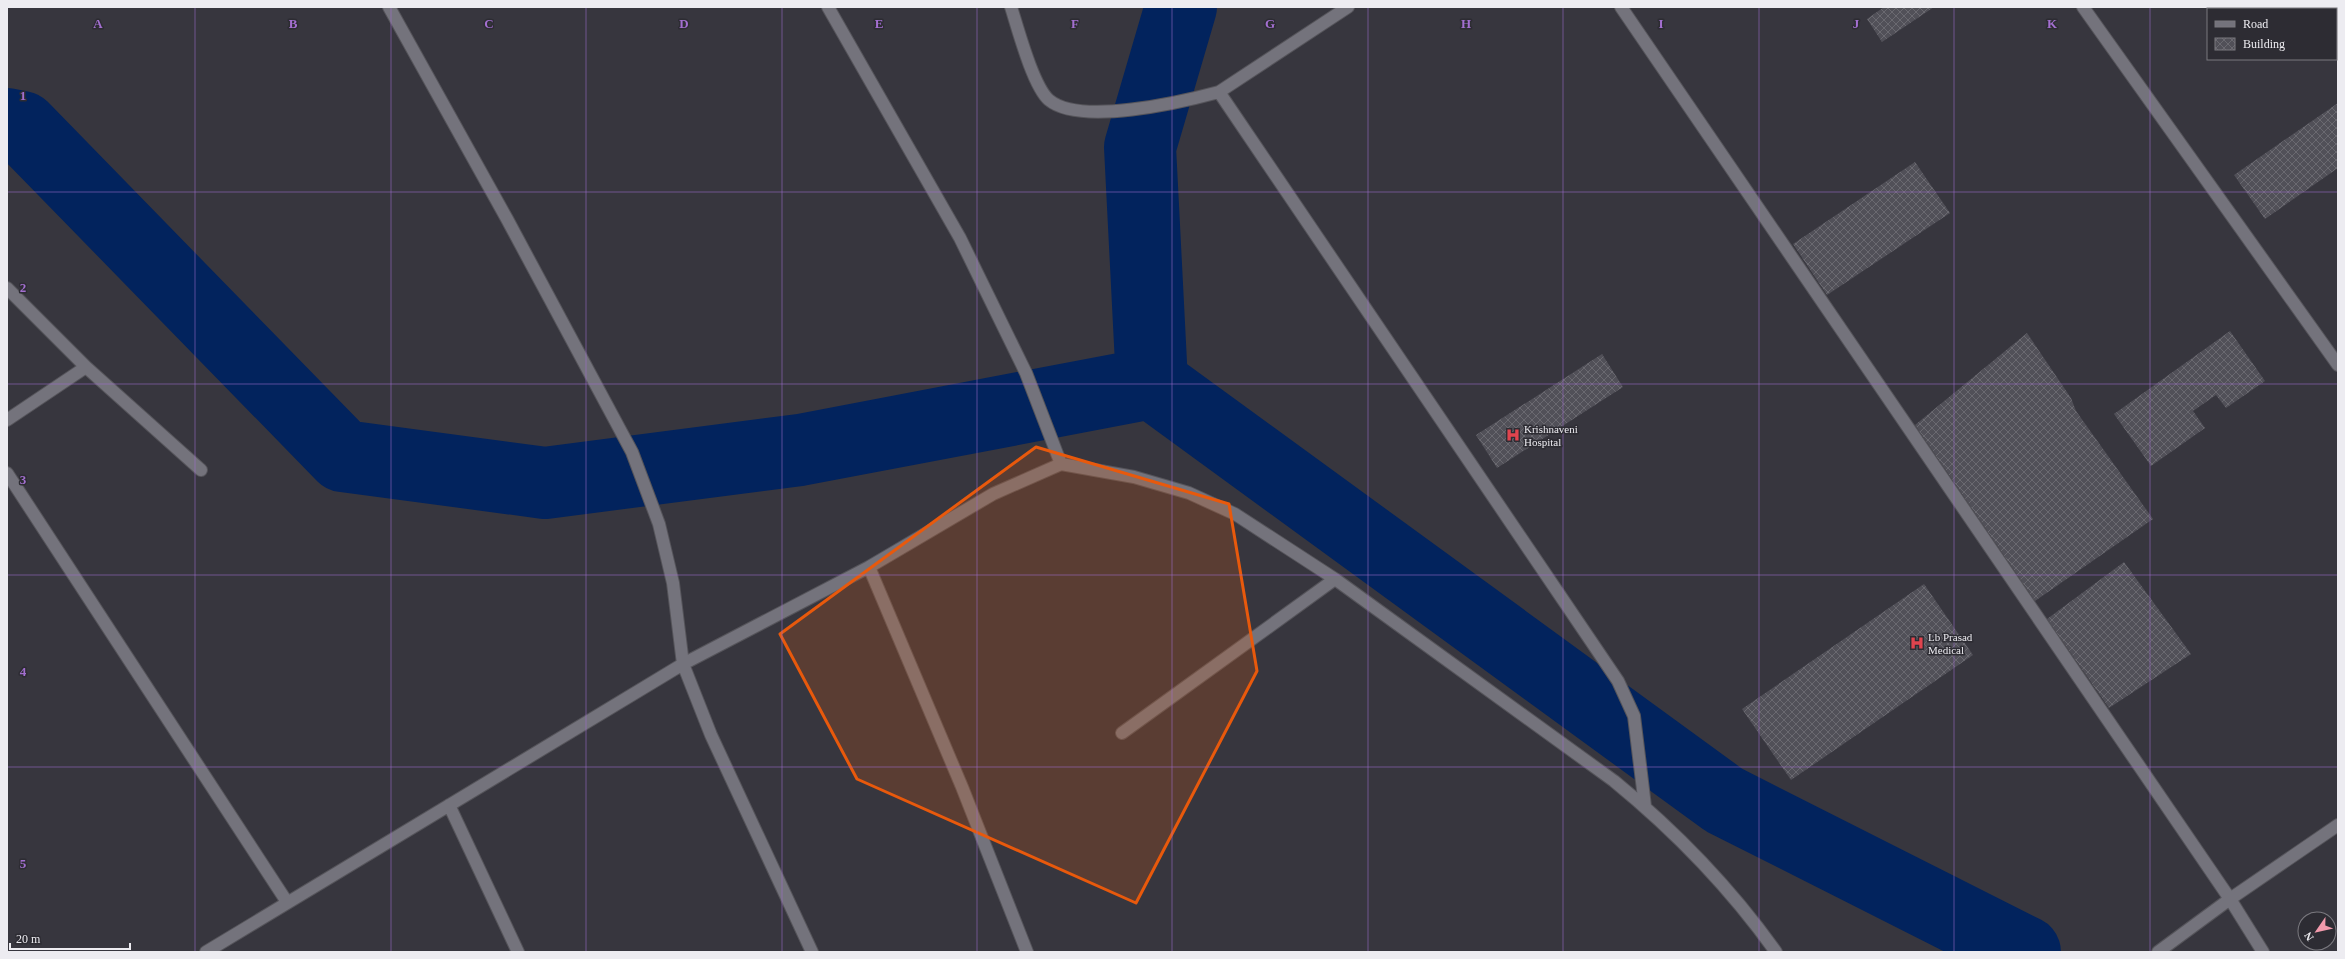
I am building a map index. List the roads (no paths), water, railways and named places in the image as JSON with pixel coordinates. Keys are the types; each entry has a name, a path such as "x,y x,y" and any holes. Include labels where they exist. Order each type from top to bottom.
{"street":[{"path":"389,7 507,219 632,452 659,524 673,583 683,664 711,735 812,952"},
{"path":"828,7 960,238 1033,392 1060,464"},
{"path":"1011,7 1036,79 1049,100 1071,110 1112,112 1191,100 1219,92 1348,7"},
{"path":"1620,7 2230,900 2263,952"},
{"path":"2083,7 2338,365"},
{"path":"1219,92 1618,682 1634,716 1643,778 1645,806"},
{"path":"7,288 86,367 201,470"},
{"path":"7,420 86,367"},
{"path":"206,952 683,664 869,567 993,494 1060,464 1134,477 1189,493 1235,514 1335,579 1603,772 1645,806 1714,877 1776,952"},
{"path":"7,473 287,902"},
{"path":"869,567 962,787 1027,952"},
{"path":"1122,733 1335,579"},
{"path":"450,805 518,952"},
{"path":"2158,952 2338,825"}],"waterway":[{"path":"1152,383 1140,147 1181,7"},
{"path":"7,124 22,127 343,456 545,483 800,450 1152,383 1724,800 2025,952"}],"place":[{"name":"Krishnaveni Hospital","path":"1513,435"},
{"name":"Lb Prasad Medical","path":"1917,643"}]}
